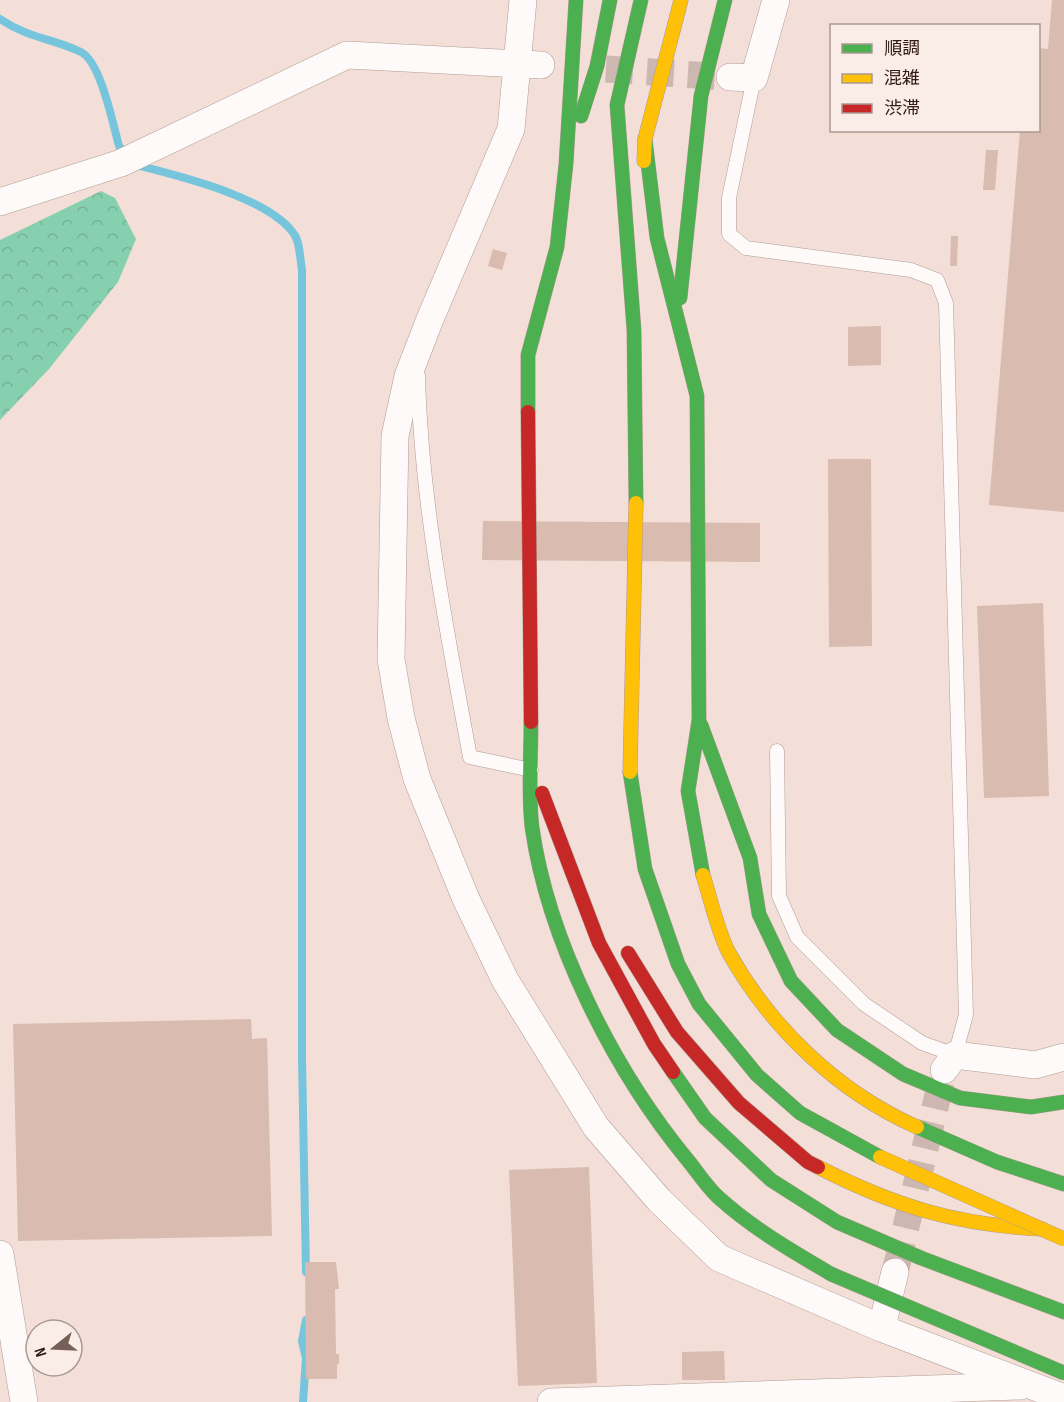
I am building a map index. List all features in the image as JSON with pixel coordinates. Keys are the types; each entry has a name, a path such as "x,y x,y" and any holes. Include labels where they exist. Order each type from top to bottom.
{"highway":[{"path":"576,0 566,164 557,247 528,355 532,825 543,886 570,958 612,1050 659,1125 717,1196 776,1242 831,1274 1064,1373"},
{"path":"566,164 597,66 610,0"},
{"path":"634,330 616,105 641,0"},
{"path":"681,0 645,139 634,330 636,540 629,769 645,869 678,964 699,1004 725,1039 757,1074 800,1113 880,1157 1064,1239"},
{"path":"678,317 701,96 725,0"},
{"path":"645,139 657,238 696,396 699,720 688,791 702,871 728,951 769,1015 833,1076 891,1115 997,1162 1064,1184"},
{"path":"699,720 750,858 759,914 790,981 837,1030 903,1074 960,1098 1030,1107 1064,1102"},
{"path":"533,770 599,943 654,1044 705,1118 771,1180 837,1222 921,1258 1064,1312"},
{"path":"564,853 602,913"},
{"path":"621,942 677,1032 739,1103 808,1162 868,1193 926,1213 993,1227 1064,1230"}],"street":[{"path":"523,0 530,64 511,129 408,376 395,436 391,659 401,718 417,779 466,899 505,980 596,1127 659,1200 719,1258 881,1328 1064,1398"},
{"path":"742,77 776,0"},
{"path":"0,202 121,164 347,55 530,64"},
{"path":"950,1063 1035,1065 1064,1057"},
{"path":"0,1254 24,1402"},
{"path":"881,1328 895,1272"},
{"path":"550,1402 1034,1385"}],"lane":[{"path":"742,77 729,198 729,234 746,248 911,270 937,280 946,303 966,1015 950,1063 864,1004 797,937 778,896 777,751"},
{"path":"418,351 419,423 445,621 470,757 533,770"}],"green space":[{"path":"101,191 115,198 136,239 118,282 49,369 0,420 0,240"}],"building":[{"path":"1052,0 1064,0 1064,512 989,505 1020,132 1040,132 1040,48 1048,49"},
{"path":"986,150 998,150 995,190 983,190"},
{"path":"951,236 958,236 957,266 950,266"},
{"path":"493,249 507,253 502,270 488,266"},
{"path":"881,326 881,365 848,366 848,327"},
{"path":"828,459 871,459 872,646 829,647"},
{"path":"483,521 760,523 760,562 482,560"},
{"path":"1043,603 1049,796 984,798 977,606"},
{"path":"251,1019 252,1039 267,1038 272,1236 18,1241 13,1024"},
{"path":"589,1167 597,1383 518,1386 509,1170"},
{"path":"305,1262 336,1262 339,1289 335,1289 336,1354 339,1354 337,1379 306,1379"},
{"path":"724,1351 725,1380 682,1380 682,1352"}],"waterway":[{"path":"0,19 21,31 81,52 88,58 95,68 105,95 119,146 126,155"},
{"path":"136,165 198,182 264,209 282,221 294,234 300,251 302,270 302,1058 306,1272"},
{"path":"303,1402 306,1358 302,1341 306,1320"}],"tunnel":[{"path":"606,69 726,77"},
{"path":"896,1268 944,1070"}],"traffic: fast":[{"path":"528,412 528,355 557,247 566,164 576,0"},
{"path":"581,116 597,66 610,0"},
{"path":"636,503 634,330 617,105 641,0"},
{"path":"680,298 701,96 725,0"},
{"path":"645,139 657,238 697,396 699,720 688,791 703,875"},
{"path":"531,722 531,814 540,870 569,959 610,1045 659,1123 714,1193 758,1229 831,1274"},
{"path":"701,725 750,858 759,914 791,981 837,1030 903,1074 960,1098 1031,1107 1064,1102"},
{"path":"630,772 645,869 678,964 699,1004 757,1075 800,1113 880,1157"},
{"path":"673,1072 705,1118 771,1180 837,1222 921,1258 1064,1312"},
{"path":"917,1127 997,1162 1064,1184"},
{"path":"831,1274 1064,1373"}],"traffic: slow":[{"path":"644,161 645,139 681,0"},
{"path":"630,772 636,503"},
{"path":"703,875 729,953 746,981 786,1032 809,1055 860,1096 917,1127"},
{"path":"880,1157 1064,1239"},
{"path":"818,1167 873,1193 926,1211 981,1223 1042,1229"}],"traffic: jam":[{"path":"528,412 531,722"},
{"path":"542,793 599,943 654,1044 673,1072"},
{"path":"628,953 677,1032 739,1103 808,1162 818,1167"}]}
